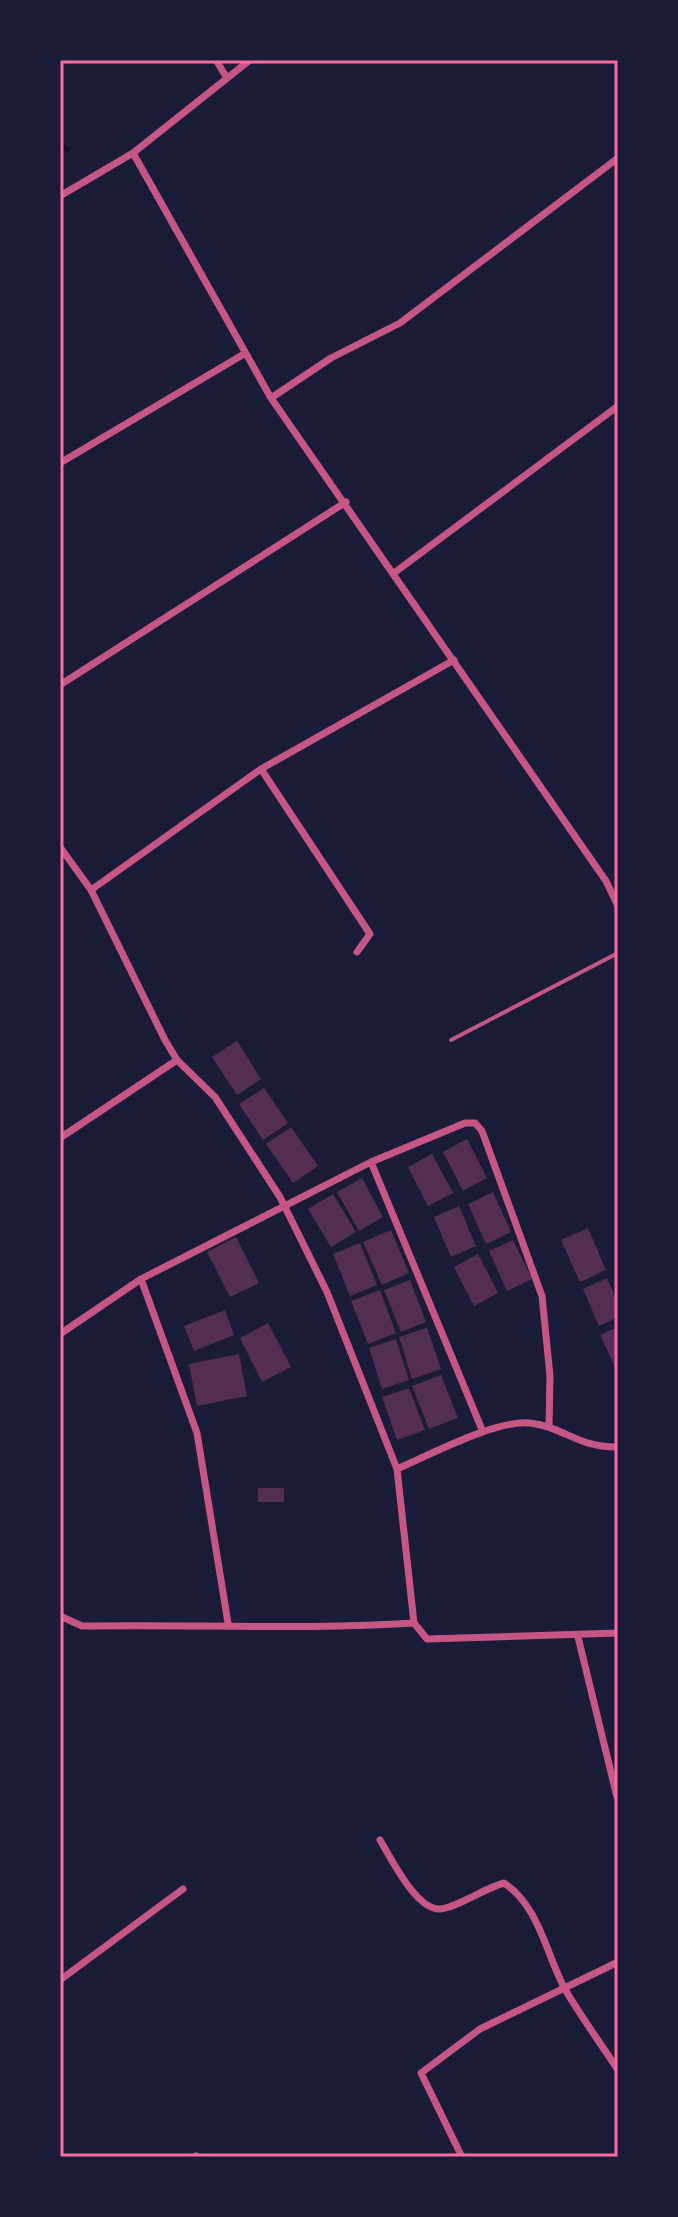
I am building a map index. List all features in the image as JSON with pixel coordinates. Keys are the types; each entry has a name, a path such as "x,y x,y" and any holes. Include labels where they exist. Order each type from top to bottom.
{"street":[{"path":"216,60 227,78"},
{"path":"60,196 133,153 250,60"},
{"path":"133,153 178,228 190,260 271,398 606,881 618,906"},
{"path":"271,398 331,358 400,323 618,158"},
{"path":"60,463 244,354"},
{"path":"394,573 618,406"},
{"path":"60,685 346,502"},
{"path":"91,890 261,769 454,660"},
{"path":"261,769 370,934 357,952"},
{"path":"60,847 91,890 177,1060 215,1097 286,1207 327,1292 397,1469 414,1623 427,1639 578,1637 618,1633"},
{"path":"60,1138 177,1060"},
{"path":"60,1334 141,1279 371,1162 465,1123 475,1123 482,1131 542,1296 550,1376 549,1427"},
{"path":"371,1162 483,1432"},
{"path":"141,1279 197,1433 228,1623"},
{"path":"397,1469 483,1432 528,1422 549,1427 596,1448 618,1447"},
{"path":"60,1616 82,1626 228,1623 320,1629 414,1623"},
{"path":"578,1637 617,1797"},
{"path":"380,1840 412,1892 429,1907 441,1909 504,1883 518,1893 529,1909 565,1988 618,2070"},
{"path":"60,1980 183,1889"},
{"path":"462,2157 421,2073 480,2029 618,1962"}],"lane":[{"path":"451,1040 618,953"}],"building":[{"path":"237,1041 261,1079 237,1095 212,1057"},
{"path":"264,1088 288,1123 263,1140 239,1104"},
{"path":"291,1127 318,1166 293,1183 266,1144"},
{"path":"467,1139 487,1178 463,1191 443,1152"},
{"path":"432,1154 453,1193 428,1206 408,1167"},
{"path":"362,1178 383,1217 359,1231 337,1192"},
{"path":"493,1192 511,1232 486,1244 468,1204"},
{"path":"333,1194 356,1232 331,1247 308,1209"},
{"path":"459,1206 476,1246 451,1257 434,1217"},
{"path":"588,1228 606,1270 580,1282 561,1240"},
{"path":"391,1230 409,1273 382,1285 363,1242"},
{"path":"236,1237 259,1283 230,1297 207,1252"},
{"path":"513,1240 532,1279 507,1291 489,1251"},
{"path":"360,1243 377,1285 350,1296 333,1254"},
{"path":"478,1254 498,1293 474,1306 454,1267"},
{"path":"607,1278 618,1303 618,1317 599,1326 583,1289"},
{"path":"410,1280 426,1322 401,1332 384,1290"},
{"path":"380,1290 396,1333 368,1344 351,1301"},
{"path":"225,1310 234,1335 194,1351 184,1326"},
{"path":"268,1323 291,1367 262,1382 240,1338"},
{"path":"618,1327 618,1373 600,1335"},
{"path":"427,1328 441,1369 412,1379 399,1337"},
{"path":"396,1339 409,1380 382,1389 369,1348"},
{"path":"239,1354 247,1396 197,1406 189,1364"},
{"path":"441,1375 458,1418 429,1429 412,1386"},
{"path":"409,1388 425,1430 397,1440 382,1397"},
{"path":"258,1488 284,1488 284,1502 258,1502"}],"waterway":[{"path":"60,144 68,150"}]}
